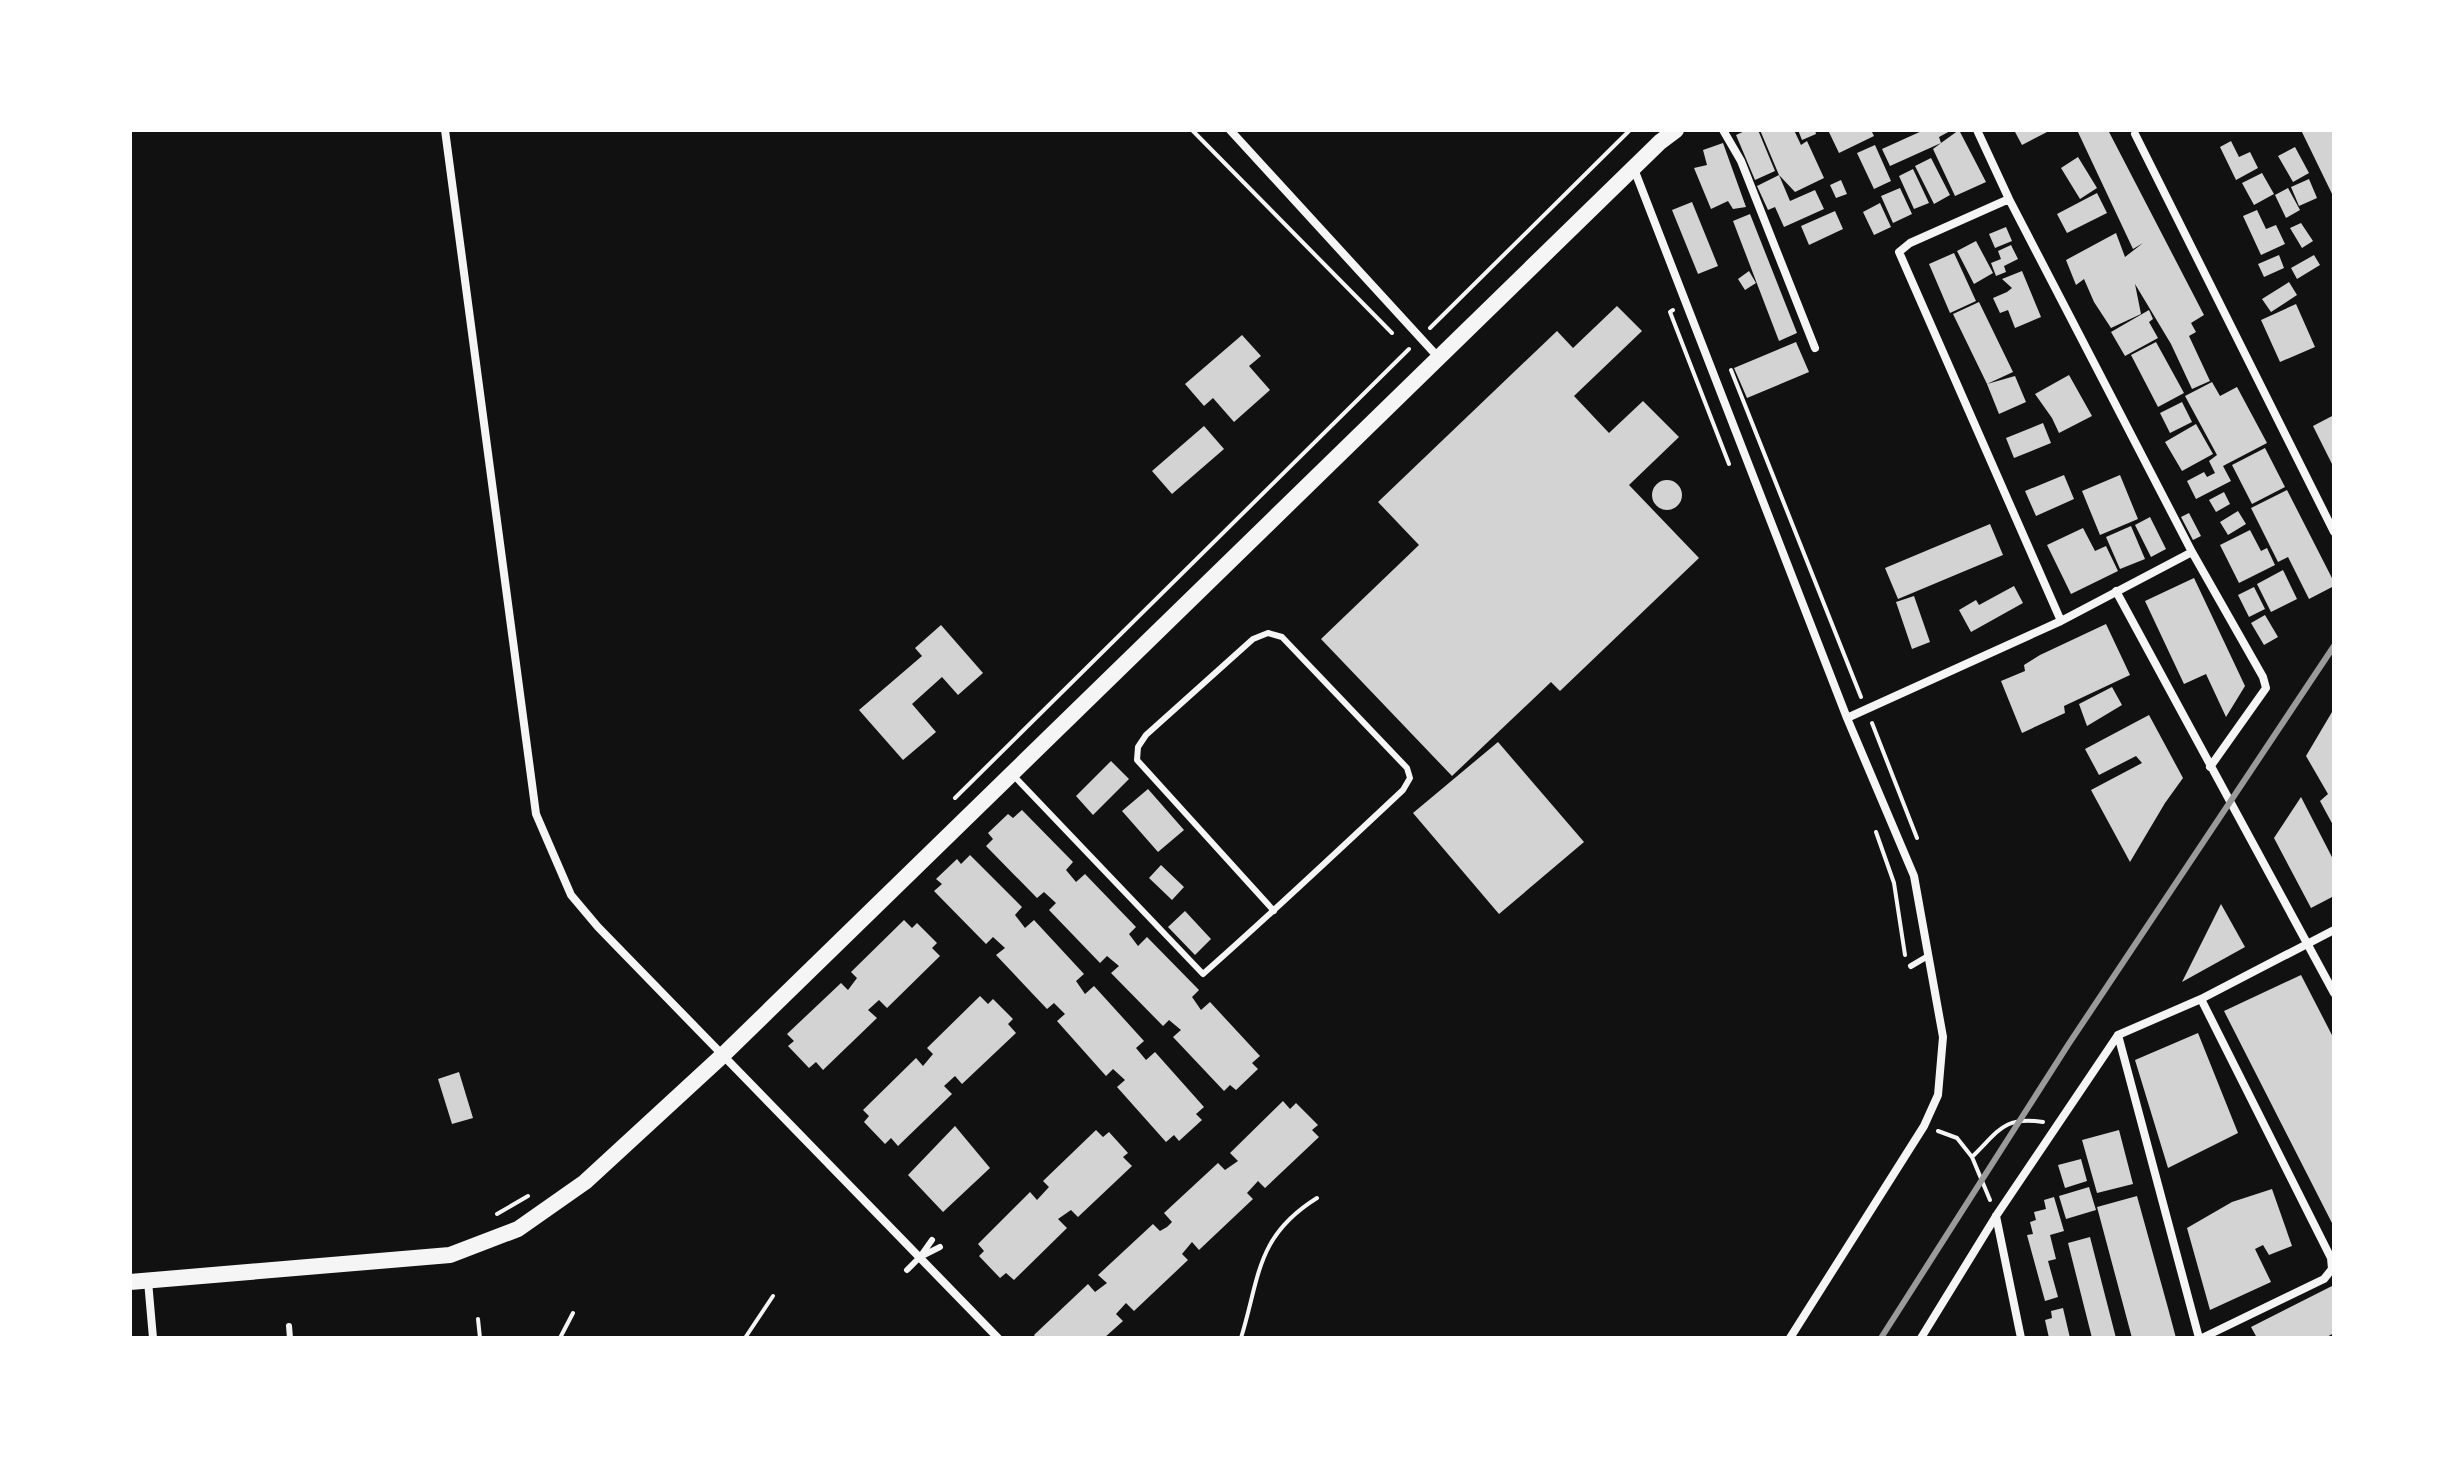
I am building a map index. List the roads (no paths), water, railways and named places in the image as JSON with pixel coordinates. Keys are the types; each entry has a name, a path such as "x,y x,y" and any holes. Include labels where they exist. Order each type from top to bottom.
{"main road":[{"path":"130,1282 450,1255 518,1229 585,1182 723,1055 1664,136 1676,130"}],"street":[{"path":"445,130 536,814 571,895 598,927 998,1338"},
{"path":"1230,130 1438,357"},
{"path":"1723,130 1741,161 1815,348"},
{"path":"1977,130 2009,199 2192,552 2263,677 2266,688 2210,767"},
{"path":"2135,134 2334,532"},
{"path":"1634,168 1847,718 1914,876 1943,1037 1938,1095 1924,1126 1790,1338"},
{"path":"2009,199 1910,243 1899,252 2061,621"},
{"path":"1847,718 2061,621 2192,552"},
{"path":"2116,591 2334,993"},
{"path":"1921,1338 1996,1216 2118,1035 2201,999 2334,930"},
{"path":"2118,1035 2200,1338 2324,1279 2332,1269 2331,1258 2201,999"},
{"path":"1996,1216 2021,1338"},
{"path":"148,1281 153,1338"}],"lane":[{"path":"1011,773 1203,974 1274,911 1403,790 1410,778 1407,768 1282,637 1268,633 1253,639 1146,735 1138,747 1137,760 1274,911"},
{"path":"1911,966 1928,956"},
{"path":"907,1270 932,1240"},
{"path":"920,1257 940,1247"},
{"path":"289,1326 290,1338"}],"railway":[{"path":"1881,1338 2068,1045 2334,646"}]}
